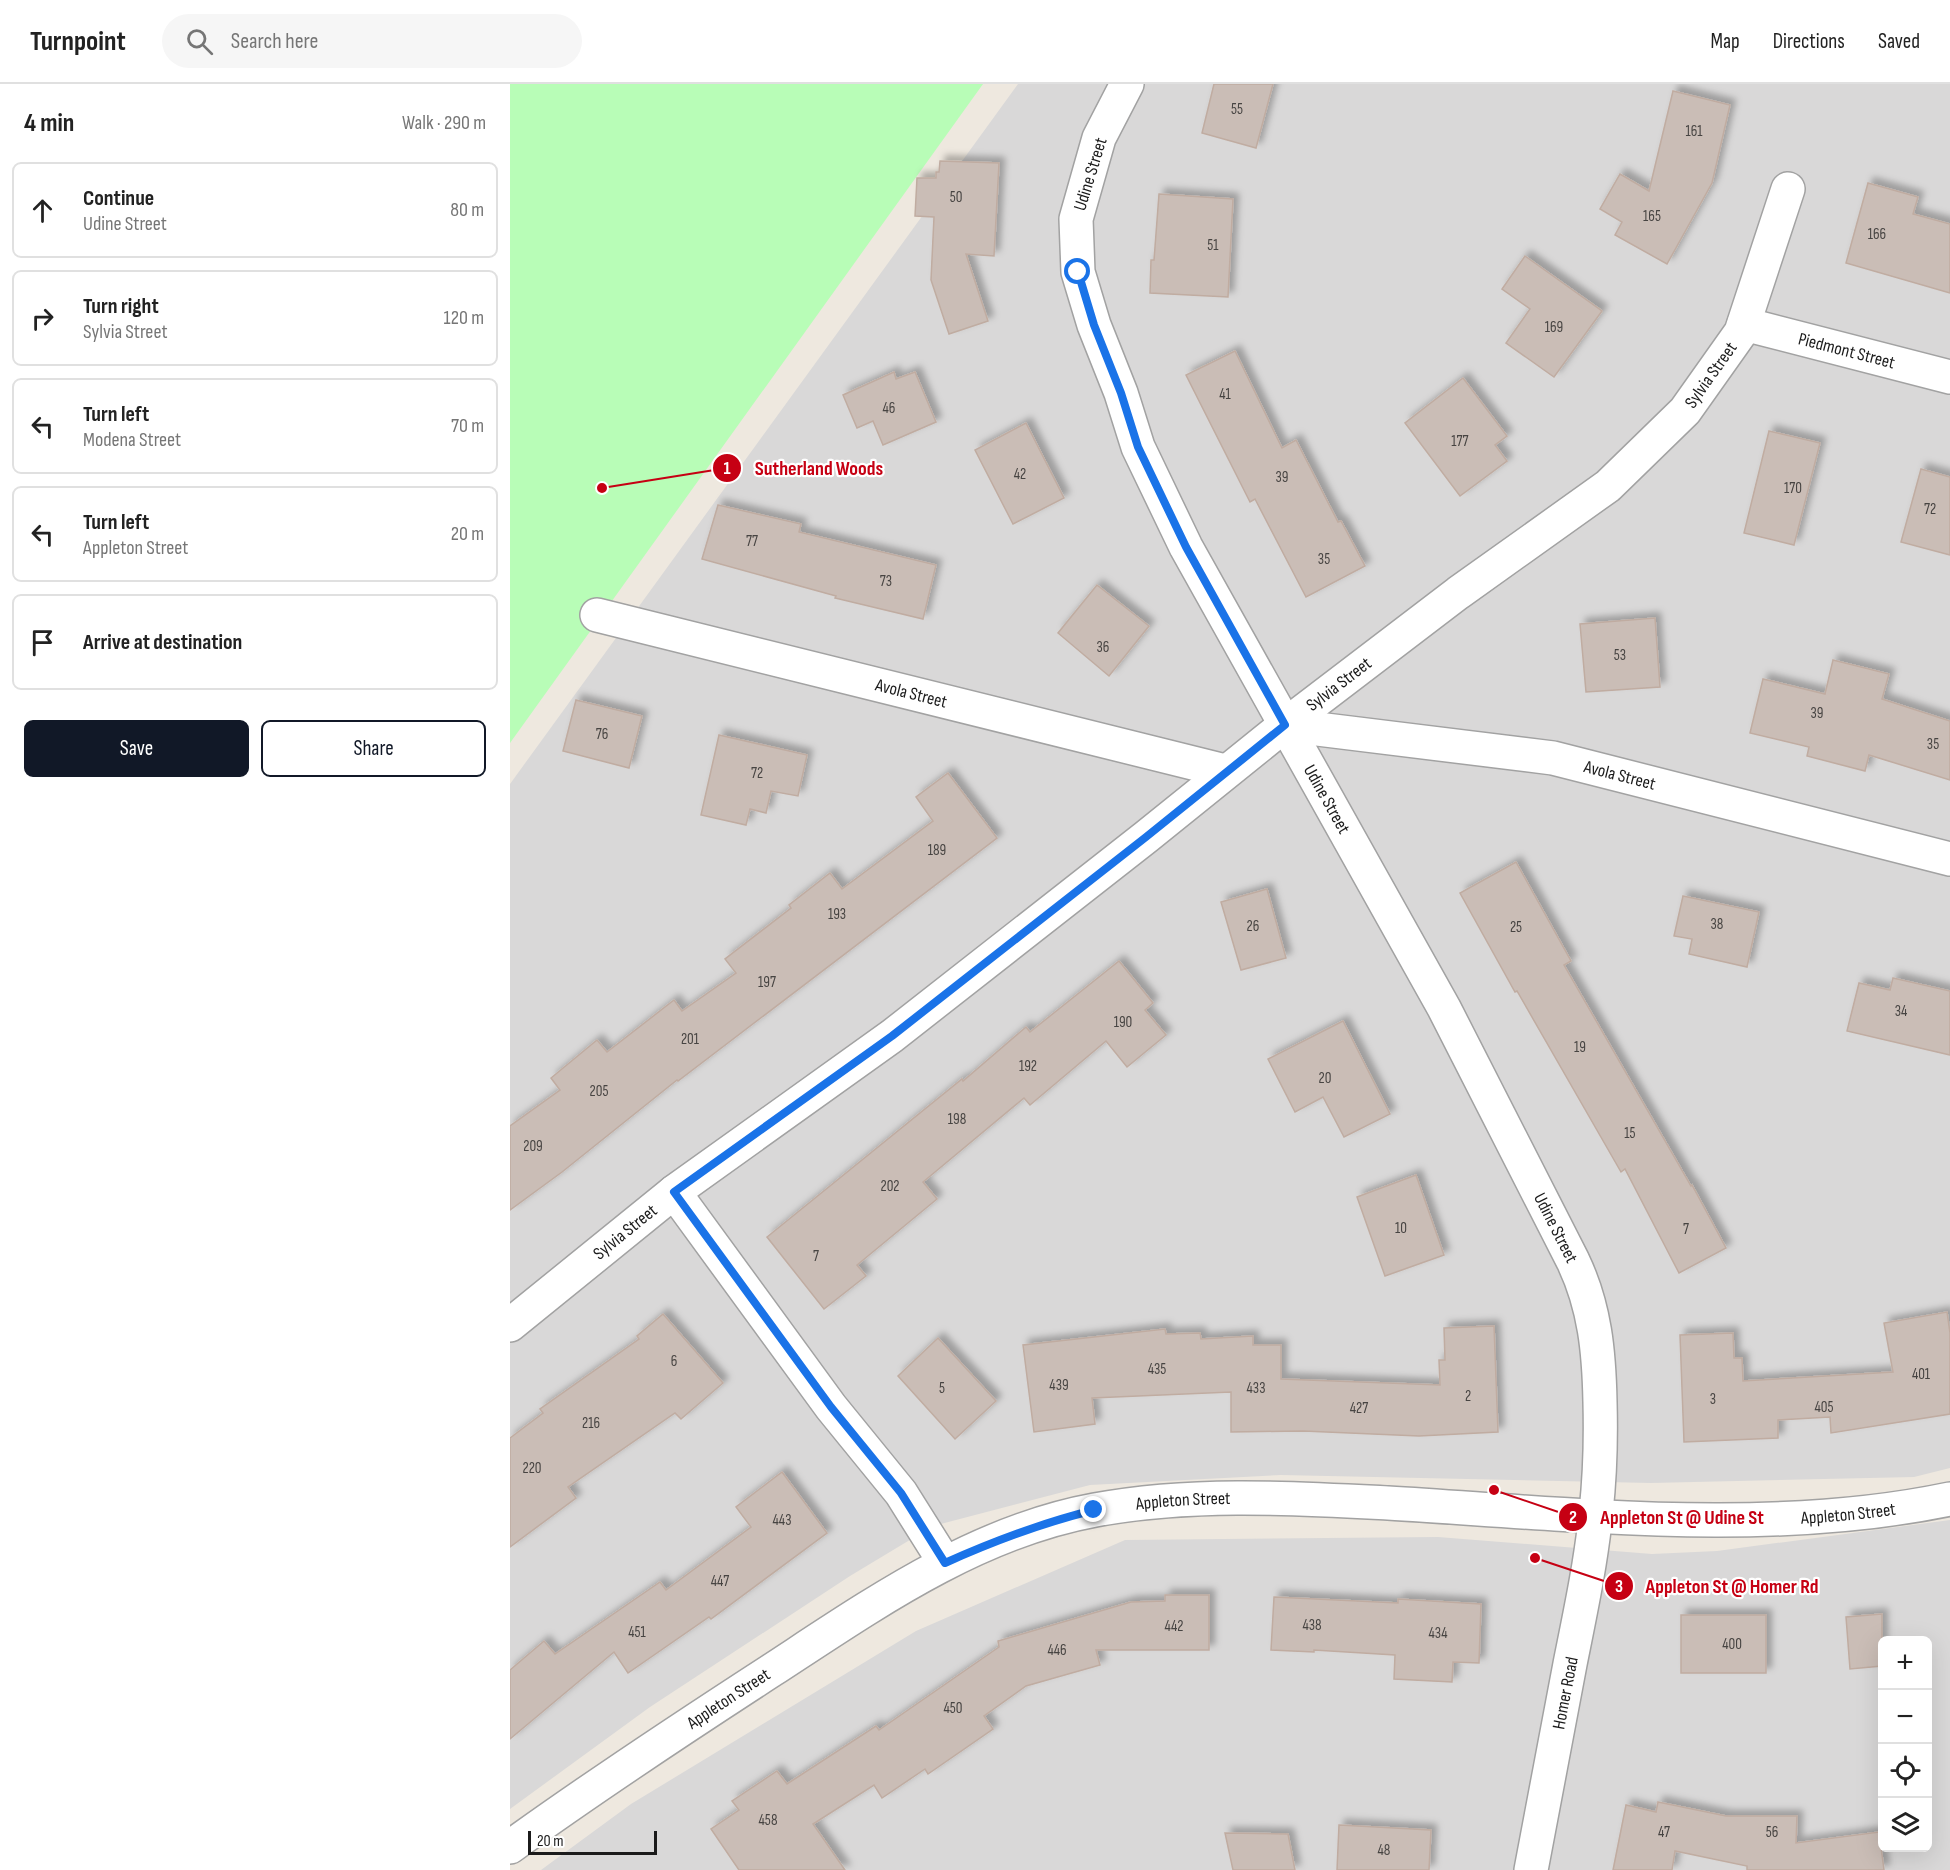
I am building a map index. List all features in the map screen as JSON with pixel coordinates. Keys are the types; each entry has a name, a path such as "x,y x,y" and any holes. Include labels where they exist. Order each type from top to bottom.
{"street":[{"name":"Udine Street","path":"1126,84 1099,138 1076,219 1078,272 1094,325 1121,393 1138,447 1186,547 1444,1008 1581,1278 1592,1312 1598,1346 1600,1444 1596,1515"},
{"name":"Sylvia Street","path":"510,1325 674,1192 892,1036 1285,725 1458,593 1608,486 1685,411 1741,332 1788,189"},
{"name":"Piedmont Street","path":"1744,324 1950,377"},
{"name":"Avola Street","path":"597,615 1225,771"},
{"name":"Avola Street","path":"1285,725 1553,758 1950,859"},
{"path":"674,1192 831,1407 901,1493 945,1563"},
{"name":"Appleton Street","path":"510,1847 722,1702 882,1599 945,1563 981,1546 1039,1524 1094,1510 1155,1502 1230,1499 1316,1500 1701,1519 1802,1518 1878,1510 1950,1498"},
{"name":"Homer Road","path":"1531,1870 1588,1569 1596,1515"}],"shaded area":[{"path":"1018,84 1950,84 1950,1468 1914,1477 1651,1483 1281,1475 1090,1485 933,1526 850,1576 650,1707 510,1809 510,784"},
{"path":"1950,1520 1950,1870 541,1870 631,1804 916,1631 1125,1540 1438,1537 1652,1554 1717,1551"}],"green space":[{"path":"510,84 983,84 510,743"}],"building":[{"path":"1214,84 1273,84 1256,148 1202,133"},
{"path":"1673,91 1730,105 1712,183 1667,264 1615,235 1622,222 1600,209 1620,174 1649,191"},
{"path":"940,161 999,163 994,256 966,254 988,321 949,334 931,280 934,217 915,216 917,178 936,178"},
{"path":"1868,183 1918,197 1913,214 1950,224 1950,293 1846,263"},
{"path":"1159,194 1233,199 1228,297 1150,293 1151,260 1154,260"},
{"path":"1525,256 1602,311 1554,377 1506,343 1530,309 1502,289"},
{"path":"1235,351 1282,448 1296,440 1338,522 1341,521 1365,566 1306,597 1255,499 1250,502 1186,375"},
{"path":"894,372 896,379 915,372 936,422 883,445 873,421 857,428 843,395"},
{"path":"1463,378 1507,436 1495,445 1507,461 1460,496 1405,423"},
{"path":"1026,423 1064,498 1013,524 975,450"},
{"path":"1769,431 1820,443 1794,545 1744,533"},
{"path":"1921,469 1950,477 1950,555 1901,542"},
{"path":"718,505 801,524 799,532 936,565 923,619 835,598 836,596 702,559"},
{"path":"1097,585 1149,626 1109,676 1058,633"},
{"path":"1655,618 1660,687 1586,692 1580,624"},
{"path":"1833,660 1889,674 1882,699 1950,721 1950,780 1869,755 1865,771 1807,756 1809,747 1750,733 1763,679 1825,694"},
{"path":"576,700 642,716 629,768 563,751"},
{"path":"719,735 807,755 798,796 771,791 766,813 750,809 746,825 701,815"},
{"path":"948,773 997,838 677,1080 562,1172 510,1210 510,1126 560,1090 551,1078 597,1040 607,1052 674,1000 682,1011 736,973 725,959 791,908 789,905 830,873 842,889 933,821 916,797"},
{"path":"1516,862 1571,961 1564,965 1726,1248 1679,1273 1625,1169 1621,1172 1517,991 1515,992 1460,893"},
{"path":"1267,889 1286,958 1241,970 1221,902"},
{"path":"1683,896 1759,912 1747,967 1689,954 1692,939 1674,936"},
{"path":"1119,961 1153,1003 1145,1010 1166,1035 1127,1067 1106,1041 1030,1105 1024,1098 923,1182 937,1199 857,1265 866,1276 824,1309 767,1237 962,1079 963,1081 1026,1027 1030,1032"},
{"path":"1893,978 1950,991 1950,1055 1847,1031 1859,983 1890,990"},
{"path":"1343,1021 1390,1114 1344,1137 1323,1097 1295,1112 1268,1059"},
{"path":"1416,1175 1444,1255 1385,1276 1357,1197"},
{"path":"1947,1312 1950,1333 1950,1414 1831,1433 1830,1417 1778,1420 1778,1438 1684,1442 1680,1335 1733,1333 1734,1358 1742,1358 1743,1381 1893,1372 1884,1323"},
{"path":"663,1314 723,1383 681,1419 675,1413 568,1487 576,1498 510,1547 510,1438 543,1413 540,1409 639,1339 637,1336"},
{"path":"1494,1326 1498,1432 1419,1436 1303,1431 1231,1432 1231,1392 1092,1398 1095,1424 1034,1432 1023,1345 1165,1329 1166,1334 1200,1333 1201,1339 1253,1336 1253,1345 1281,1345 1281,1379 1440,1385 1439,1360 1445,1360 1444,1328"},
{"path":"938,1338 996,1401 955,1439 898,1376"},
{"path":"782,1472 827,1533 711,1619 709,1617 628,1673 614,1652 510,1739 510,1670 544,1641 555,1654 660,1582 666,1590 751,1527 736,1507"},
{"path":"1165,1595 1209,1595 1209,1650 1096,1650 1100,1665 1026,1686 984,1716 993,1729 928,1774 925,1769 882,1798 874,1785 813,1824 845,1870 739,1870 711,1829 739,1810 732,1801 777,1771 787,1784 876,1726 879,1730 999,1647 998,1641 1131,1602 1165,1601"},
{"path":"1274,1597 1398,1603 1398,1599 1481,1604 1479,1663 1453,1662 1452,1682 1394,1679 1395,1655 1271,1650"},
{"path":"1882,1614 1882,1636 1878,1636 1878,1666 1850,1669 1846,1617"},
{"path":"1681,1615 1766,1615 1766,1673 1681,1673"},
{"path":"1658,1802 1726,1816 1797,1816 1796,1843 1878,1832 1878,1852 1882,1852 1884,1870 1747,1870 1747,1866 1675,1851 1672,1870 1613,1870 1626,1805 1656,1812"},
{"path":"1339,1825 1431,1830 1429,1870 1337,1870"},
{"path":"1225,1833 1288,1834 1295,1870 1233,1870"}],"place":[{"name":"Sutherland Woods","path":"602,488"},
{"name":"Appleton St @ Udine St","path":"1494,1490"},
{"name":"Appleton St @ Homer Rd","path":"1535,1558"}],"route":[{"path":"1078,272 1094,325 1121,393 1138,447 1186,547 1285,725 1034,926 892,1036 674,1192 831,1407 901,1493 917,1515 945,1563 981,1546 1039,1524 1094,1510"}]}
